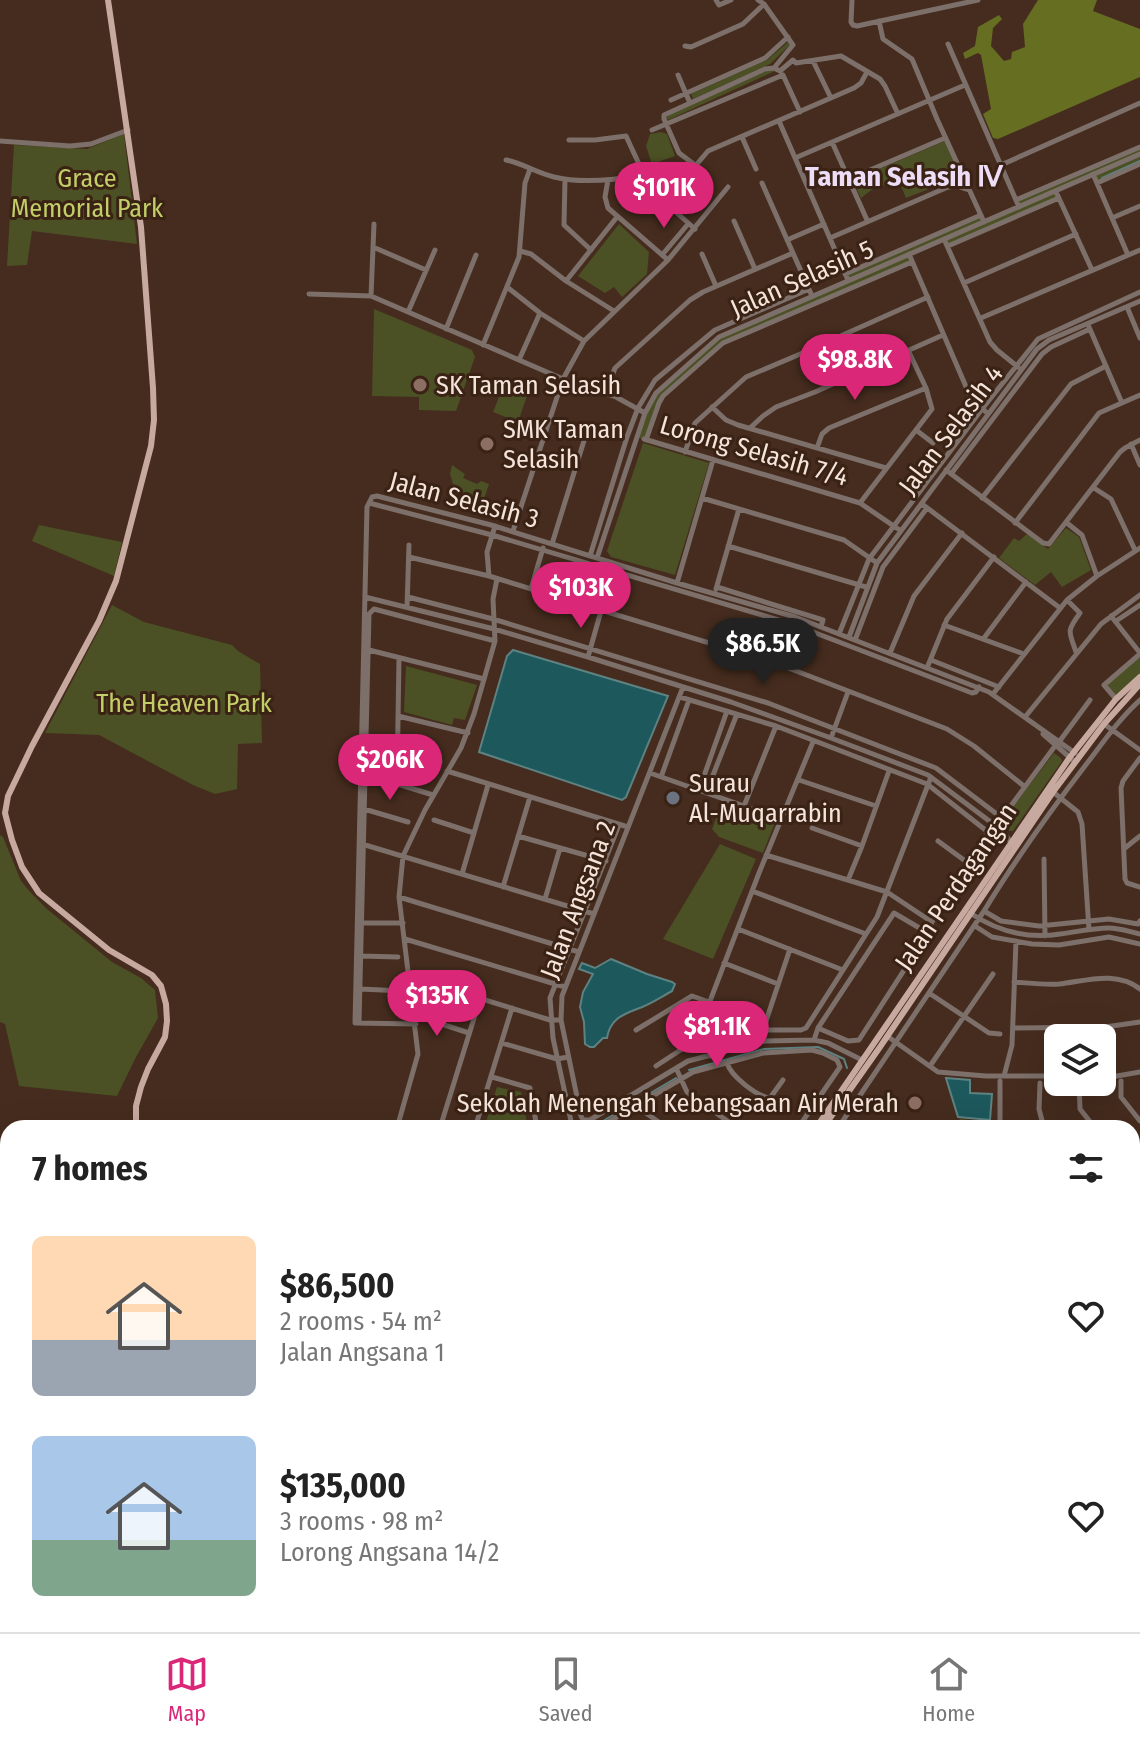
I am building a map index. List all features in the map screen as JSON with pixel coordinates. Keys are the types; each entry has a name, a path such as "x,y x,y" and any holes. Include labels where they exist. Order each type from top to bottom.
{"main road":[{"path":"108,0 143,254 153,388 151,446 116,581 99,621 25,759 8,796 5,813 22,867 39,893 109,950 152,975 161,986 166,1004 167,1030 141,1087 136,1120"},
{"name":"Jalan Perdagangan","path":"821,1120 1017,833 1116,699 1140,677"},
{"name":"Jalan Perdagangan","path":"829,1120 1074,757 1140,684"}],"street":[{"path":"716,0 719,5 731,0"},
{"path":"852,0 851,22 857,26 978,0"},
{"path":"685,46 691,47 743,24 761,2 792,42 793,47 782,56 779,71 800,112"},
{"path":"879,21 883,39 912,59 983,219"},
{"path":"671,100 765,58 788,37"},
{"path":"948,44 1018,204 1140,147"},
{"path":"652,130 779,71 793,60 796,63 841,56 880,79 898,114"},
{"path":"813,61 831,98"},
{"path":"695,165 679,153 664,115 765,69 779,71"},
{"path":"664,203 708,151 854,88 867,72"},
{"path":"678,75 690,103"},
{"path":"795,158 965,85"},
{"path":"1001,165 1140,103"},
{"path":"779,121 847,277"},
{"path":"0,141 70,146 91,144 128,130"},
{"path":"569,140 626,136 651,190 695,229"},
{"path":"742,137 756,169"},
{"path":"849,179 945,138"},
{"path":"832,142 867,220"},
{"name":"Jalan Selasih 5","path":"594,557 645,413 656,393 719,337 847,277 1018,204 1057,194 1140,154"},
{"path":"506,160 565,179 608,180 643,175"},
{"path":"1097,183 1140,164"},
{"path":"483,345 517,266 525,183 530,169"},
{"path":"1093,174 1128,255"},
{"path":"565,179 564,225 591,250"},
{"path":"608,180 606,204 668,260"},
{"path":"762,183 812,296"},
{"path":"512,532 563,379 584,341 668,260 728,187"},
{"path":"830,238 948,187 969,190"},
{"path":"948,246 1057,194 1092,270"},
{"path":"1112,218 1140,206"},
{"path":"566,281 617,217"},
{"name":"Jalan Selasih 5","path":"847,277 909,254 914,248 944,239 983,219"},
{"path":"734,221 755,269"},
{"path":"371,296 374,224"},
{"path":"662,255 688,224"},
{"path":"787,240 824,224"},
{"path":"964,283 1076,234"},
{"path":"944,239 994,347 1019,367"},
{"path":"373,247 426,270"},
{"path":"408,312 435,250"},
{"path":"981,318 1140,250"},
{"path":"520,251 531,254 566,281 614,311"},
{"path":"605,394 615,368 690,300 793,253"},
{"path":"702,254 717,286"},
{"path":"909,254 970,396 988,414"},
{"path":"446,329 476,255"},
{"path":"646,440 663,396 723,343 912,262"},
{"path":"507,287 584,341"},
{"name":"Jalan Selasih 5","path":"594,557 627,437 638,408 655,380 715,330 809,289"},
{"path":"839,634 869,559 1038,339 1140,292"},
{"path":"309,294 371,296 645,413"},
{"path":"685,452 695,423 746,377 928,297"},
{"name":"Jalan Selasih 4","path":"852,639 866,587 877,563 925,506 1019,367 1042,345 1088,327 1140,301"},
{"path":"1127,307 1140,338"},
{"path":"519,360 540,313"},
{"path":"947,473 1042,354 1088,327 1122,403"},
{"path":"750,428 776,407 943,335"},
{"path":"860,503 932,409 908,350"},
{"path":"982,498 1071,384 1106,366"},
{"path":"817,448 822,434 829,428 926,388"},
{"path":"1015,523 1096,417 1140,395"},
{"path":"712,407 726,420 886,468"},
{"path":"550,420 604,437"},
{"path":"916,430 933,443"},
{"path":"531,589 542,550 548,543 587,431"},
{"name":"Lorong Selasih 7/4","path":"637,437 860,503 901,531"},
{"path":"937,470 947,473 1043,543 1049,544 1120,452 1140,440"},
{"path":"1131,444 1140,465"},
{"path":"677,583 713,460"},
{"path":"993,694 1067,600 1138,549 1111,499 1094,488"},
{"name":"Jalan Selasih 3","path":"979,687 972,693 792,624 492,535 369,503 372,497 377,496 495,526 795,617 979,687 993,694 1074,757"},
{"path":"702,498 844,540 877,563"},
{"path":"369,503 355,1023 416,1024"},
{"path":"852,639 886,562 925,506 1060,608"},
{"path":"714,594 739,509"},
{"path":"1067,523 1082,535 1097,576"},
{"path":"489,576 487,552 495,526"},
{"path":"890,653 914,596 962,533"},
{"path":"407,607 409,545"},
{"path":"728,546 866,587"},
{"path":"409,557 489,576 778,664 947,729 974,746 1025,787"},
{"path":"927,668 944,625 994,557"},
{"path":"399,1120 418,1054 399,897 403,856 468,733 495,641 494,584 497,579"},
{"path":"984,638 1026,582"},
{"path":"717,587 823,620 821,627"},
{"path":"1114,619 1140,595"},
{"path":"365,597 494,629 588,657 731,702 831,738 931,777 1004,832 1011,843"},
{"path":"408,597 493,619 768,703 936,768 1002,818"},
{"path":"1067,600 1080,613 1069,631 1076,653"},
{"path":"1025,717 1101,624 1140,605"},
{"path":"365,649 369,614 374,609 495,641"},
{"path":"588,657 601,611"},
{"path":"778,664 795,617"},
{"path":"1114,619 1140,654 1104,685 1116,699"},
{"path":"944,625 1024,654"},
{"path":"365,649 484,679"},
{"path":"397,783 399,658"},
{"path":"931,660 999,687"},
{"name":"Jalan Angsana 2","path":"586,1120 581,1116 568,1057 561,1003 683,687"},
{"path":"831,738 848,692"},
{"path":"680,697 776,726 927,784 986,829 987,835 859,1040 848,1041 818,1028"},
{"path":"661,777 689,700"},
{"path":"996,826 1090,700"},
{"path":"843,1120 1061,798 1140,700"},
{"path":"699,790 727,711"},
{"path":"706,793 737,714"},
{"path":"398,716 468,733"},
{"path":"1104,724 1140,750"},
{"path":"744,806 776,726"},
{"path":"710,1056 702,1022 813,742"},
{"path":"397,751 440,762"},
{"path":"1139,886 1127,883 1125,879 1121,788 1140,758"},
{"path":"447,771 628,827"},
{"path":"848,880 889,771"},
{"path":"362,773 433,795"},
{"path":"360,843 364,809 362,773"},
{"path":"650,773 781,819"},
{"path":"656,1066 682,1049 763,1030 806,1028 877,917 931,777"},
{"path":"799,780 876,806"},
{"path":"462,874 488,785"},
{"path":"1053,792 1078,812 1082,824 1089,930"},
{"path":"503,887 530,797"},
{"path":"364,809 408,822"},
{"path":"434,820 474,833"},
{"path":"571,1120 550,1020 550,998 619,825"},
{"path":"812,828 862,846"},
{"path":"1004,832 1017,833"},
{"path":"518,836 613,864"},
{"path":"1124,848 1140,836"},
{"path":"938,841 968,863"},
{"path":"360,843 594,914"},
{"path":"545,899 560,848"},
{"path":"766,855 887,892 932,922"},
{"path":"1044,859 1045,936"},
{"path":"752,891 866,934"},
{"path":"399,897 579,952"},
{"path":"984,911 1001,921 1045,926 1109,919 1138,924 1140,921"},
{"path":"814,1040 818,1028 894,913 928,933"},
{"path":"970,913 992,926 1013,933 1045,936 1121,929 1140,934"},
{"path":"359,923 403,923"},
{"path":"359,923 359,1023"},
{"path":"975,926 992,937 1046,946 1109,937 1140,944"},
{"path":"738,929 843,970"},
{"path":"405,939 566,987"},
{"path":"1000,1120 1002,1078 1012,1045 1016,941"},
{"path":"763,1030 790,949"},
{"path":"361,956 398,957"},
{"path":"724,963 778,984"},
{"path":"930,1066 993,974"},
{"path":"410,977 550,1020 561,1020"},
{"path":"1014,982 1059,984 1114,978 1140,989"},
{"path":"360,989 403,991"},
{"path":"929,993 989,1033 1000,1034"},
{"path":"636,1030 692,996 709,1002"},
{"path":"442,1120 480,999"},
{"path":"478,1120 512,1008"},
{"path":"414,1015 469,1033"},
{"path":"1013,1028 1105,1027 1140,1022"},
{"path":"887,1036 938,1072 1002,1078 1044,1076"},
{"name":"Jalan Angsana 2","path":"589,1120 688,1061 765,1041 814,1040 828,1043 862,1060"},
{"path":"502,1043 557,1059 568,1057"},
{"path":"613,1120 693,1072 763,1053 812,1050 837,1060 840,1067 804,1120"},
{"path":"727,1063 730,1072 763,1097 770,1098 783,1080"},
{"path":"676,1068 687,1092 726,1120"},
{"path":"1116,1076 1140,1072"},
{"path":"492,1077 530,1088 536,1120"},
{"path":"1121,1081 1121,1097 1139,1120"},
{"path":"1040,1083 1042,1120"},
{"path":"1080,1096 1080,1109 1089,1120"},
{"path":"641,1103 646,1113 656,1120"}],"green space":[{"path":"1038,0 1097,0 1093,11 1140,29 1140,77 998,139 993,138 983,114 991,109 981,55 978,53 965,59 963,53 975,46 978,27 999,15 1002,19 993,28 991,46 1004,61 1011,59 1012,52 1025,47 1023,24"},
{"path":"788,42 791,44 770,64 693,99 691,94 767,60"},
{"path":"769,70 775,71 668,120 666,118 669,114"},
{"name":"Grace Memorial Park","path":"124,134 137,244 32,231 27,265 7,266 14,145 87,149"},
{"path":"650,134 667,134 675,156 652,164 646,146"},
{"name":"Taman Selasih Ⅳ","path":"945,141 965,186 944,183 906,198 901,186 878,185 861,198 855,186 856,179"},
{"path":"1140,147 1140,164 1097,183 1093,175 1056,190 1059,198 948,246 944,239 909,254 912,262 723,343 663,396 646,440 637,437 656,393 719,337 848,280 845,274 981,215 985,222 1019,207 1016,200"},
{"path":"619,224 649,252 647,274 622,297 614,287 605,293 578,276"},
{"path":"374,309 472,350 475,357 456,411 419,410 419,397 372,396"},
{"path":"503,387 527,396 518,422 493,412"},
{"path":"643,443 709,463 675,575 611,557 607,551"},
{"path":"452,465 465,474 463,478 477,484 481,481 489,484 483,502 455,490 450,474"},
{"path":"39,525 122,542 114,576 32,541"},
{"path":"1066,528 1079,537 1091,570 1062,587 1051,572 1035,585 999,558 1014,538 1019,541 1027,534 1048,549"},
{"name":"The Heaven Park","path":"112,605 144,622 232,645 260,664 262,743 238,744 237,789 215,794 99,735 45,733"},
{"path":"1140,654 1140,677 1116,699 1104,685"},
{"path":"406,666 477,685 465,720 454,718 452,725 404,712"},
{"path":"1054,753 1062,761 1013,831 999,825"},
{"path":"723,801 773,820 774,825 763,853 719,837 712,829"},
{"path":"0,835 21,881 47,909 112,962 141,978 155,990 158,1018 117,1096 19,1086 5,1024 0,1022"},
{"path":"720,844 756,859 713,959 663,939"},
{"path":"497,1087 521,1092 526,1120 487,1120"}],"water":[{"path":"513,650 668,696 626,797 622,800 479,752 507,656"},
{"path":"611,959 675,984 672,991 617,1019 607,1038 590,1047 585,1044 580,1007 583,992 593,974 579,969 582,963 595,968"},
{"path":"946,1078 970,1080 970,1093 992,1094 990,1120 958,1117"}],"waterway":[{"path":"1102,178 1140,161"},
{"path":"689,1070 764,1049 818,1047 844,1059 847,1068"},
{"path":"605,1120 676,1078"}],"place":[{"name":"SK Taman Selasih","path":"420,385"},
{"name":"SMK Taman Selasih","path":"487,444"},
{"name":"Surau Al-Muqarrabin","path":"673,798"},
{"name":"Sekolah Menengah Kebangsaan Air Merah","path":"915,1103"}],"district":[{"name":"Taman Selasih Ⅳ","path":"904,176"}]}
